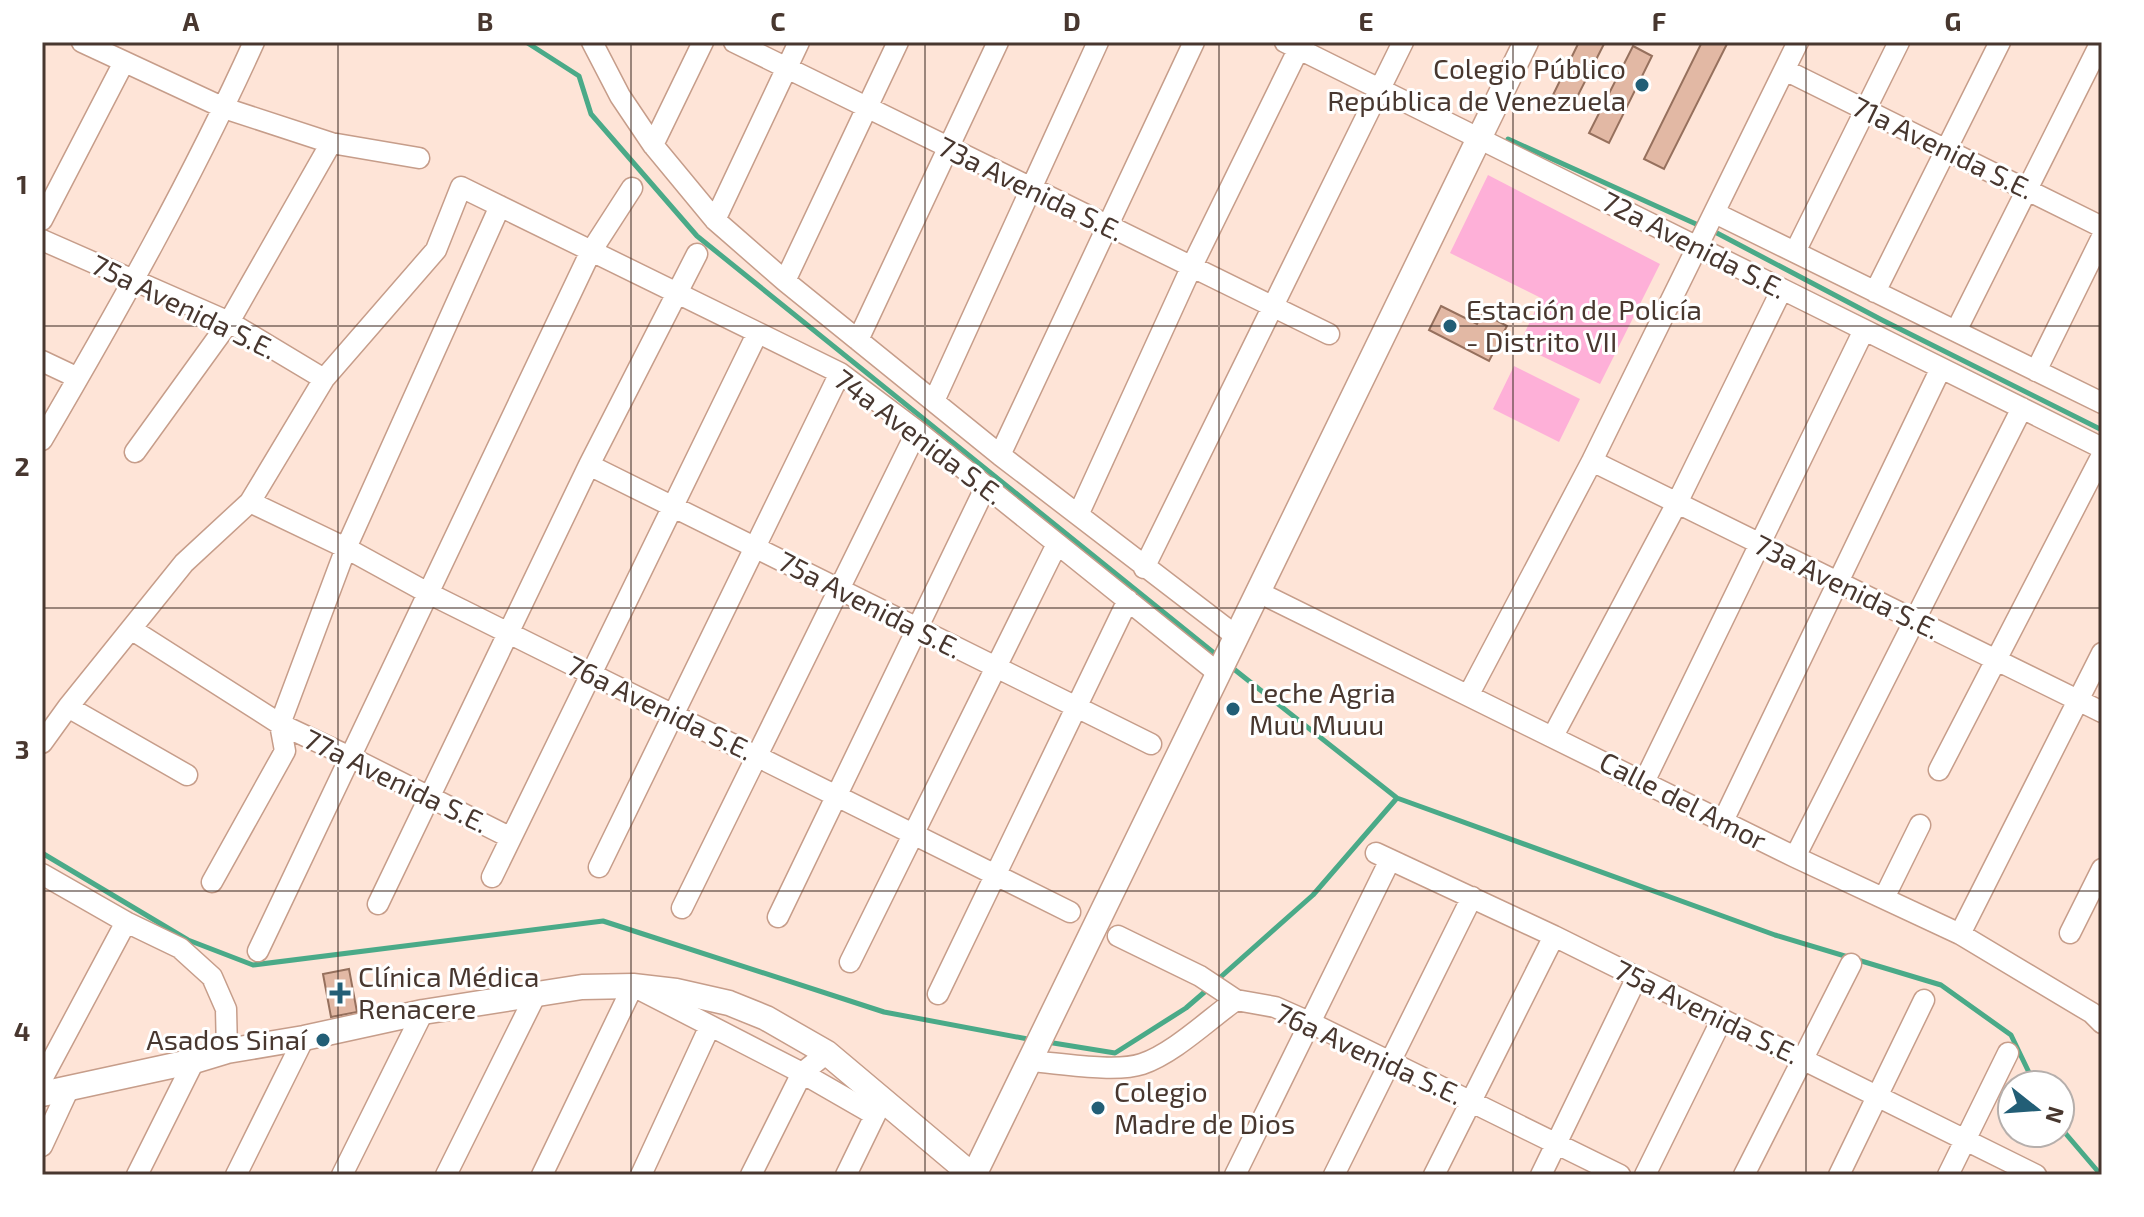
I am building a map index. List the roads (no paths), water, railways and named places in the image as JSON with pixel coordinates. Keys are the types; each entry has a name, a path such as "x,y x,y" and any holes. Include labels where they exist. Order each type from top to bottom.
{"street":[{"path":"82,42 224,108 331,143 419,158"},
{"path":"42,440 224,108 254,42"},
{"name":"74a Avenida S.E.","path":"592,42 620,96 653,145 715,220 785,281 1000,455 1236,636"},
{"path":"653,145 703,42"},
{"name":"73a Avenida S.E.","path":"734,42 1329,334"},
{"path":"715,220 799,42"},
{"path":"785,281 898,42"},
{"path":"858,340 998,42"},
{"path":"934,401 1098,42"},
{"path":"1000,455 1194,42"},
{"path":"1144,568 1403,42"},
{"path":"42,1094 227,1051 423,1012 582,987 633,986 676,991 729,1003 766,1018 827,1053 879,1107 973,1175 1526,42"},
{"path":"1469,694 1592,461 1798,42"},
{"path":"1795,252 1899,42"},
{"path":"1875,292 2000,42"},
{"path":"1956,331 2101,42"},
{"path":"1079,513 1295,44"},
{"name":"72a Avenida S.E.","path":"1295,44 1379,90 2102,448"},
{"path":"42,220 124,62"},
{"name":"71a Avenida S.E.","path":"1785,70 2102,227"},
{"path":"135,452 229,322 331,143"},
{"name":"74a Avenida S.E.","path":"324,379 436,250 461,187 590,253 840,373 917,431 1218,673"},
{"path":"258,951 590,253 632,188"},
{"path":"212,882 285,751 280,724 346,548 500,206"},
{"name":"72a Avenida S.E.","path":"1715,213 2102,403"},
{"path":"2036,371 2102,237"},
{"name":"75a Avenida S.E.","path":"42,240 229,322 324,379"},
{"path":"378,904 589,465 697,254"},
{"path":"1553,736 1677,503 1782,289"},
{"path":"1644,782 1864,330"},
{"path":"492,877 757,334"},
{"path":"42,361 78,378"},
{"path":"1723,821 1941,368"},
{"path":"599,867 840,373"},
{"path":"42,743 184,563 250,502 324,379"},
{"path":"1795,857 2022,408"},
{"path":"682,908 917,431"},
{"path":"1939,770 2102,455"},
{"name":"73a Avenida S.E.","path":"1592,461 2102,712"},
{"name":"75a Avenida S.E.","path":"589,465 1151,744"},
{"path":"778,917 986,486"},
{"name":"76a Avenida S.E.","path":"250,502 1070,912"},
{"path":"850,962 1057,544"},
{"name":"Calle del Amor","path":"1258,592 1795,857 1960,934 2092,1013 2102,1023"},
{"path":"938,994 1128,600"},
{"name":"77a Avenida S.E.","path":"131,629 280,724 511,838"},
{"path":"1960,934 2102,653"},
{"path":"68,707 187,775"},
{"path":"1884,898 1920,825"},
{"name":"75a Avenida S.E.","path":"1309,1022 1383,856 1554,936 2036,1175"},
{"path":"2070,933 2102,869"},
{"path":"44,881 180,948 212,977 226,1009 227,1051"},
{"path":"1334,1175 1472,897"},
{"path":"42,1079 126,922"},
{"name":"76a Avenida S.E.","path":"1118,936 1200,976 1236,1000 1275,1007 1309,1022 1620,1175"},
{"path":"1434,1175 1554,936"},
{"path":"1744,1175 1851,964"},
{"path":"1541,1175 1637,977"},
{"path":"633,986 709,1028 879,1107"},
{"path":"542,1175 633,986"},
{"path":"446,1175 536,994"},
{"path":"1036,1046 1121,1068 1141,1064 1162,1054 1236,1000"},
{"path":"1839,1175 1924,1000"},
{"path":"342,1175 423,1012"},
{"path":"1645,1175 1722,1019"},
{"path":"1235,1175 1309,1022"},
{"path":"641,1175 709,1028"},
{"path":"236,1175 304,1038"},
{"path":"751,1175 802,1073 827,1053"},
{"path":"1948,1175 2008,1053"},
{"path":"137,1175 194,1061"},
{"path":"42,1146 69,1088"},
{"path":"846,1175 879,1107"}],"waterway":[{"path":"526,42 579,76 591,114 697,236 1219,657"},
{"path":"1508,139 1696,224"},
{"path":"1715,232 2102,430"},
{"path":"1230,666 1397,798 1775,935 1941,985 2011,1035 2027,1069"},
{"path":"1215,982 1313,895 1397,798"},
{"path":"42,853 188,940 253,965 603,921 884,1012 1033,1040"},
{"path":"1047,1042 1115,1053 1186,1008 1208,989"},
{"path":"2076,1146 2101,1175"}],"place":[{"name":"Colegio Público República de Venezuela","path":"1642,85"},
{"name":"Estación de Policía - Distrito VII","path":"1450,326"},
{"name":"Leche Agria Muu Muuu","path":"1233,709"},
{"name":"Clínica Médica Renacere","path":"340,993"},
{"name":"Asados Sinaí","path":"323,1040"},
{"name":"Colegio Madre de Dios","path":"1098,1108"}]}
